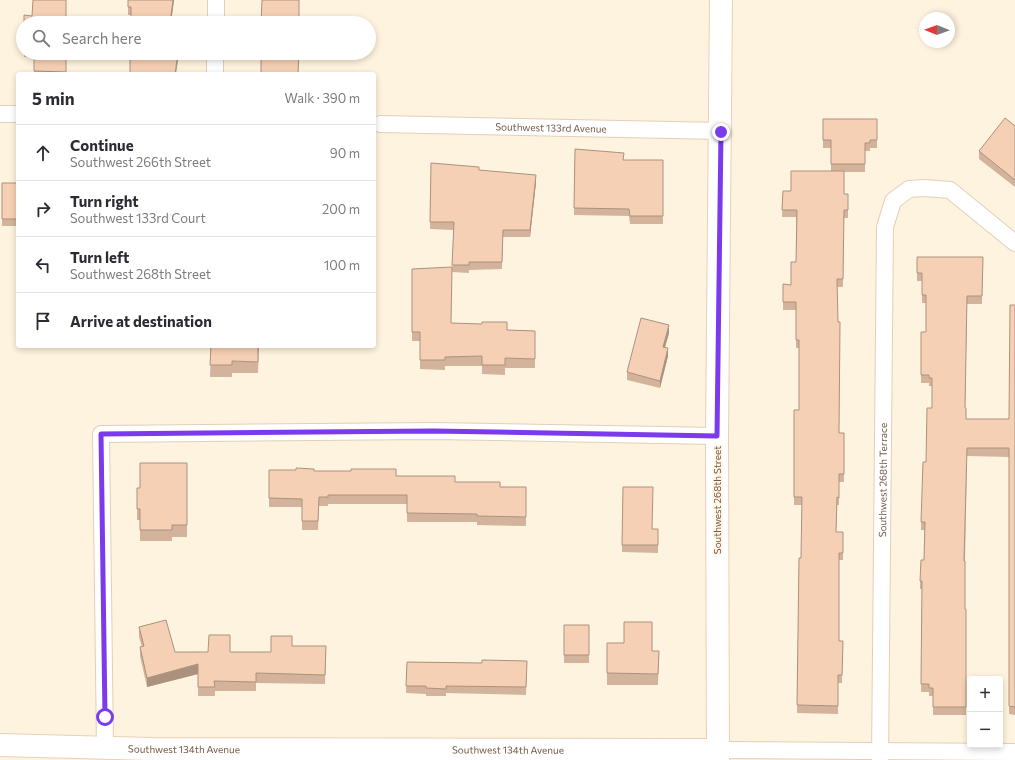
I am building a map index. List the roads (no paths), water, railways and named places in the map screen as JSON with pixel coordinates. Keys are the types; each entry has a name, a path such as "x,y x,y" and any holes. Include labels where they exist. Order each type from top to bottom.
{"main road":[{"name":"Southwest 268th Street","path":"718,755 717,436 721,132 721,0"},
{"name":"Southwest 134th Avenue","path":"0,745 105,747 152,754 718,755"}],"street":[{"path":"216,0 216,16"},
{"path":"215,60 215,72"},
{"path":"0,114 16,114"},
{"name":"Southwest 133rd Avenue","path":"380,124 721,132"},
{"name":"Southwest 268th Terrace","path":"880,756 885,227 893,201 909,189 924,188 950,190 1015,243"},
{"path":"105,747 101,434 433,431 717,436"},
{"name":"Southwest 134th Avenue","path":"718,755 880,756 1015,752"}]}
